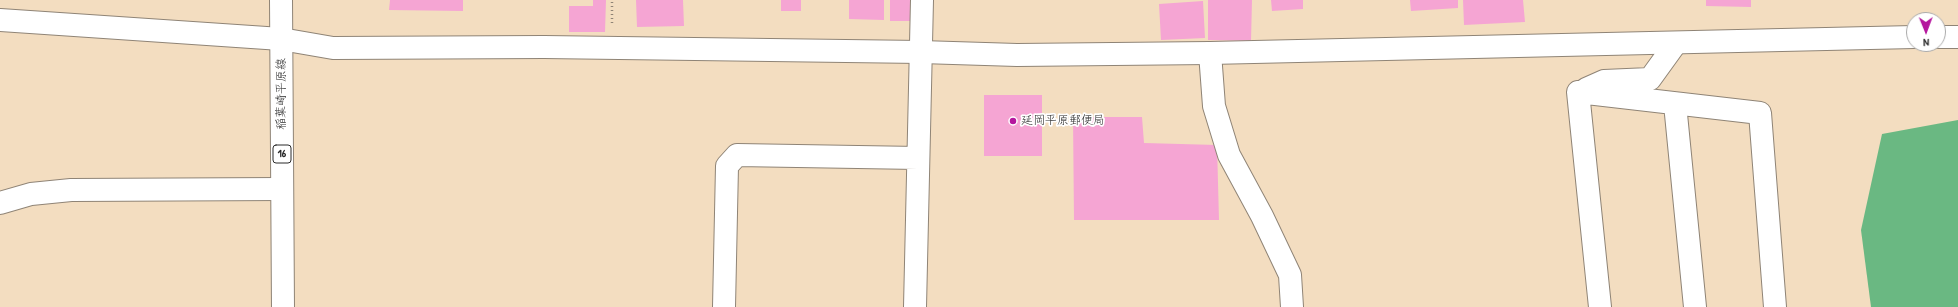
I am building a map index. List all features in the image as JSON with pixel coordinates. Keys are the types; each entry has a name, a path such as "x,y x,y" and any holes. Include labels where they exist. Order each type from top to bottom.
{"street":[{"name":"稲葉崎平原線","path":"281,0 283,307"},
{"path":"915,307 922,0"},
{"path":"0,20 281,39 333,48 544,47 920,52 1018,55 1210,53 1906,37"},
{"path":"1946,37 1958,36"},
{"path":"1578,92 1604,81 1650,79 1676,43"},
{"path":"1210,53 1214,106 1229,155 1262,216 1290,275 1292,307"},
{"path":"1578,92 1760,113 1775,307"},
{"path":"1578,92 1600,307"},
{"path":"1675,104 1696,307"},
{"path":"724,307 727,166 736,155 918,158"},
{"path":"0,203 31,194 71,190 282,189"}],"green space":[{"path":"1958,120 1958,307 1871,307 1861,230 1882,134"}],"building":[{"path":"390,0 463,0 463,11 389,10"},
{"path":"593,0 606,0 605,32 569,32 569,6 593,6"},
{"path":"636,0 683,0 684,26 637,27"},
{"path":"781,0 801,0 801,11 781,11"},
{"path":"849,0 884,0 884,20 849,19"},
{"path":"890,0 917,0 917,21 890,21"},
{"path":"1208,0 1252,0 1251,41 1208,40"},
{"path":"1271,0 1303,0 1303,9 1272,11"},
{"path":"1410,0 1458,0 1458,8 1411,11"},
{"path":"1463,0 1523,0 1525,22 1464,25"},
{"path":"1706,0 1751,0 1751,7 1706,6"},
{"path":"1203,1 1205,38 1161,40 1159,4"},
{"path":"984,95 1042,95 1042,156 984,156"},
{"path":"1073,117 1142,117 1144,143 1217,145 1219,220 1074,220"}],"place":[{"name":"延岡平原郵便局","path":"1013,121"}]}
